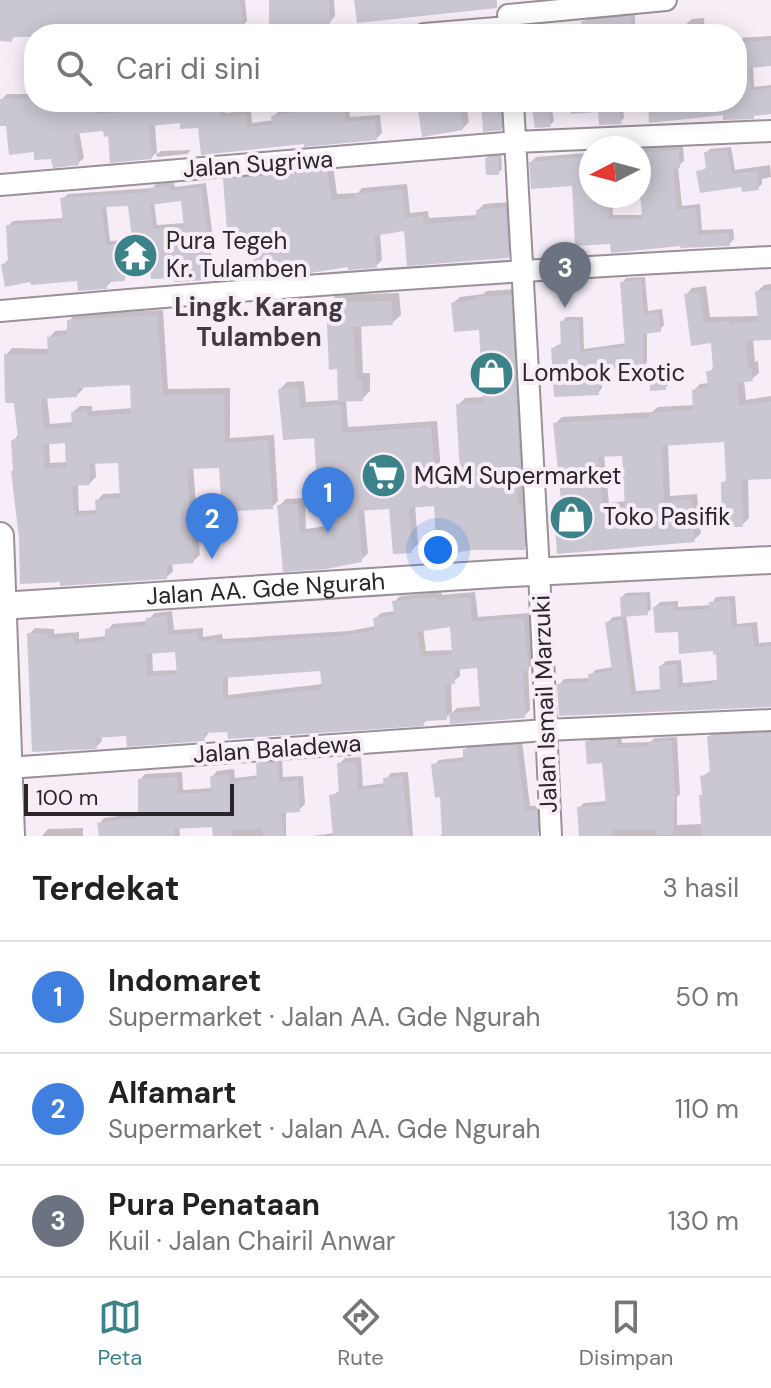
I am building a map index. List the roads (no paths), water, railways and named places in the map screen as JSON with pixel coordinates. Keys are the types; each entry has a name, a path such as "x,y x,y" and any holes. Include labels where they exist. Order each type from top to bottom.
{"main road":[{"path":"0,536 11,836"},
{"name":"Jalan AA. Gde Ngurah","path":"2,606 539,571 771,560"}],"street":[{"path":"480,24 666,0"},
{"name":"Jalan Ismail Marzuki","path":"514,112 551,836"},
{"name":"Jalan Sugriwa","path":"0,185 515,142 771,131"},
{"path":"0,311 256,288 771,257"},
{"name":"Jalan Baladewa","path":"8,768 546,730 771,720"}],"place":[{"name":"Pura Tegeh Kr. Tulamben","path":"135,255"},
{"name":"Pura Penataan","path":"565,308"},
{"name":"Lombok Exotic","path":"491,373"},
{"name":"MGM Supermarket","path":"383,476"},
{"name":"Toko Pasifik","path":"572,517"},
{"name":"Indomaret","path":"328,533"},
{"name":"Alfamart","path":"212,559"}],"district":[{"name":"Lingk. Karang Tulamben","path":"259,322"}]}
